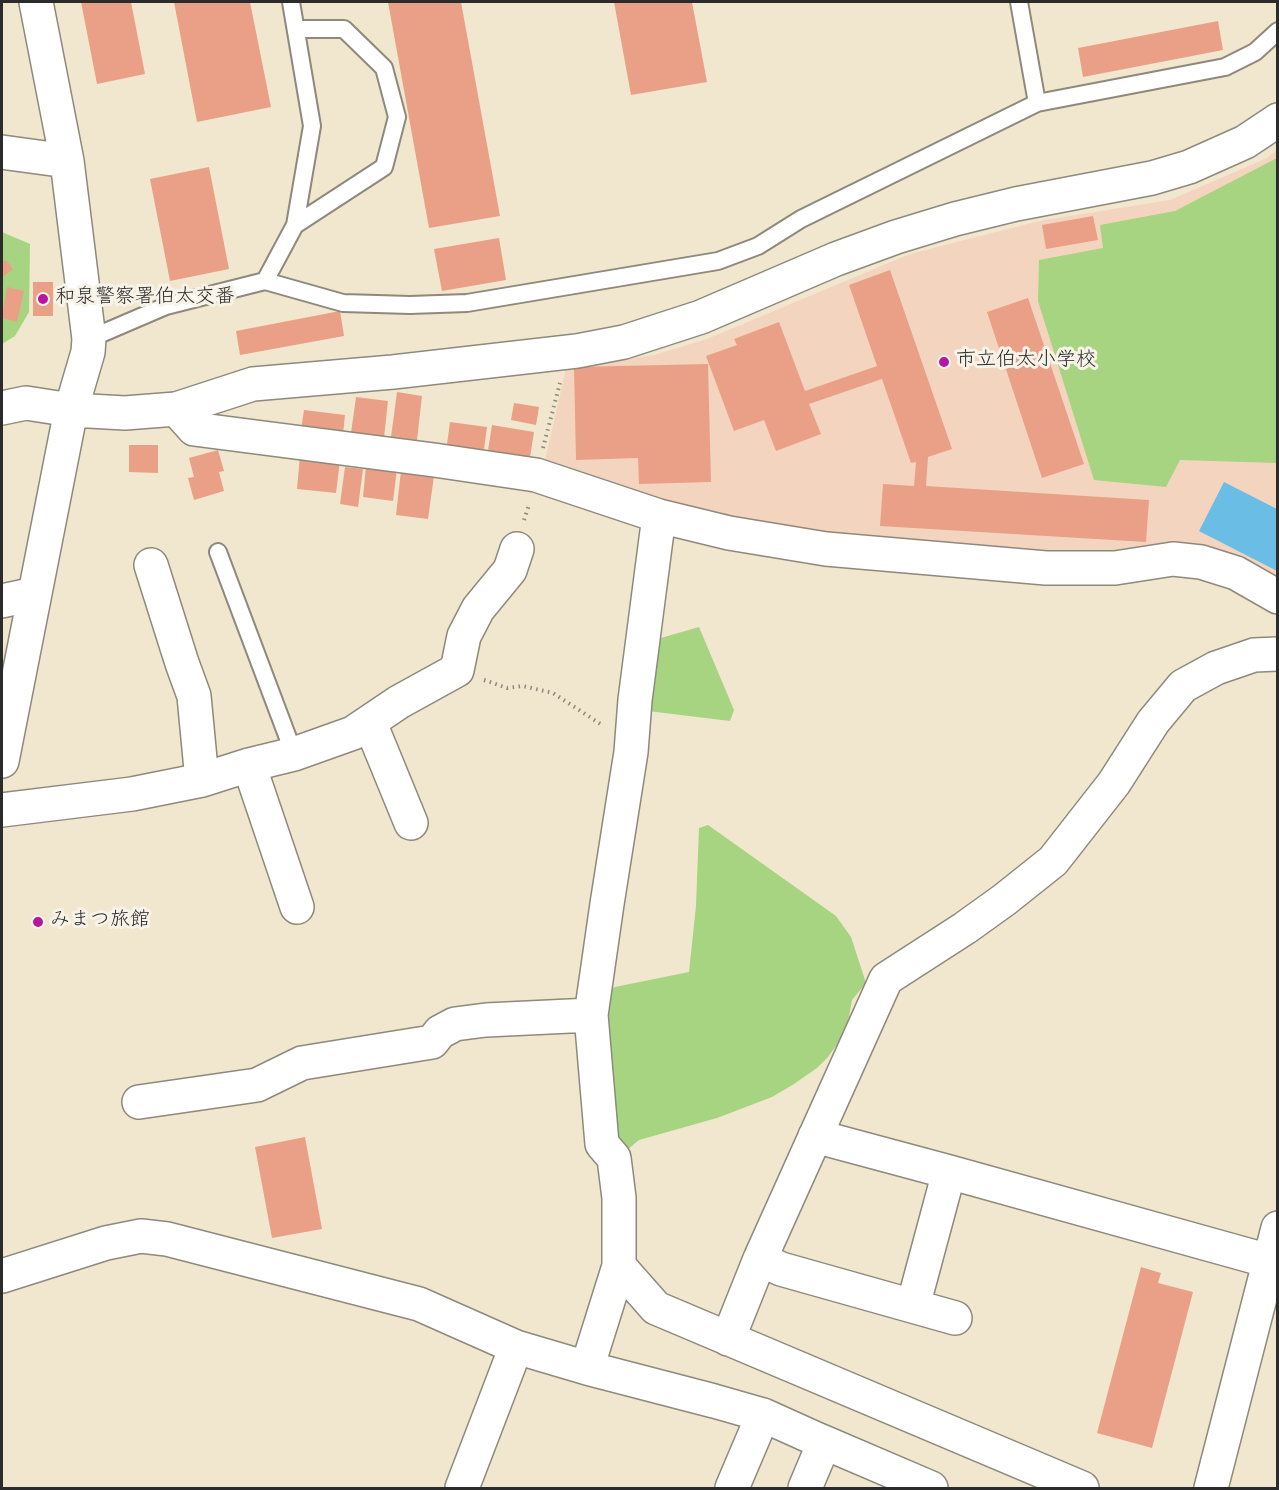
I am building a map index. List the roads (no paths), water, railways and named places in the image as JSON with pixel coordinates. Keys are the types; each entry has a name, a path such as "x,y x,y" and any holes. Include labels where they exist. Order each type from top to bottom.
{"street":[{"path":"2,757 70,410 88,352 89,339 67,161 36,2"},
{"path":"2,408 27,403 70,410 125,413 177,409 253,384 393,372 563,352 624,342 701,317 836,259 896,237 1016,204 1152,178 1188,167 1245,142 1278,120"},
{"path":"2,152 67,161"},
{"path":"177,409 194,429 536,475 659,516 729,533 826,549 1046,568 1115,568 1173,560 1201,562 1236,573 1278,597"},
{"path":"587,1368 619,1266 619,1198 614,1158 602,1144 591,1015 606,904 631,752 635,700 659,516"},
{"path":"2,810 132,794 202,780 294,754 354,733 399,702 457,670 464,636 478,609 510,570 517,549"},
{"path":"152,565 171,667 194,696 202,780"},
{"path":"2,601 34,594"},
{"path":"728,1339 760,1259 886,979 965,928 1053,861 1114,783 1154,722 1183,686 1216,668 1254,655 1278,654"},
{"path":"370,723 411,823"},
{"path":"249,765 297,907"},
{"path":"140,1102 257,1085 302,1063 432,1042 440,1032 455,1024 486,1020 591,1015"},
{"path":"815,1136 1269,1261"},
{"path":"913,1306 949,1172"},
{"path":"1211,1488 1278,1228"},
{"path":"2,1276 106,1243 141,1236 167,1239 419,1304 516,1347 763,1415 931,1488"},
{"path":"760,1259 781,1269 955,1318"},
{"path":"619,1266 656,1308 1082,1488"},
{"path":"471,1486 516,1347"},
{"path":"732,1488 763,1415"},
{"path":"805,1488 824,1443"}],"lane":[{"path":"265,280 295,225 312,126 291,2"},
{"path":"1019,2 1038,103"},
{"path":"295,225 384,167 397,117 384,68 344,29 296,29"},
{"path":"89,339 166,306 265,280 343,303 410,305 467,303 718,261 758,246 801,219 1038,103 1226,66 1255,52 1278,31"},
{"path":"218,552 294,754"}],"water":[{"path":"1224,482 1277,509 1277,571 1199,531"}],"place":[{"name":"和泉警察署伯太交番","path":"43,299"},
{"name":"市立伯太小学校","path":"944,362"},
{"name":"みまつ旅館","path":"38,922"}]}
